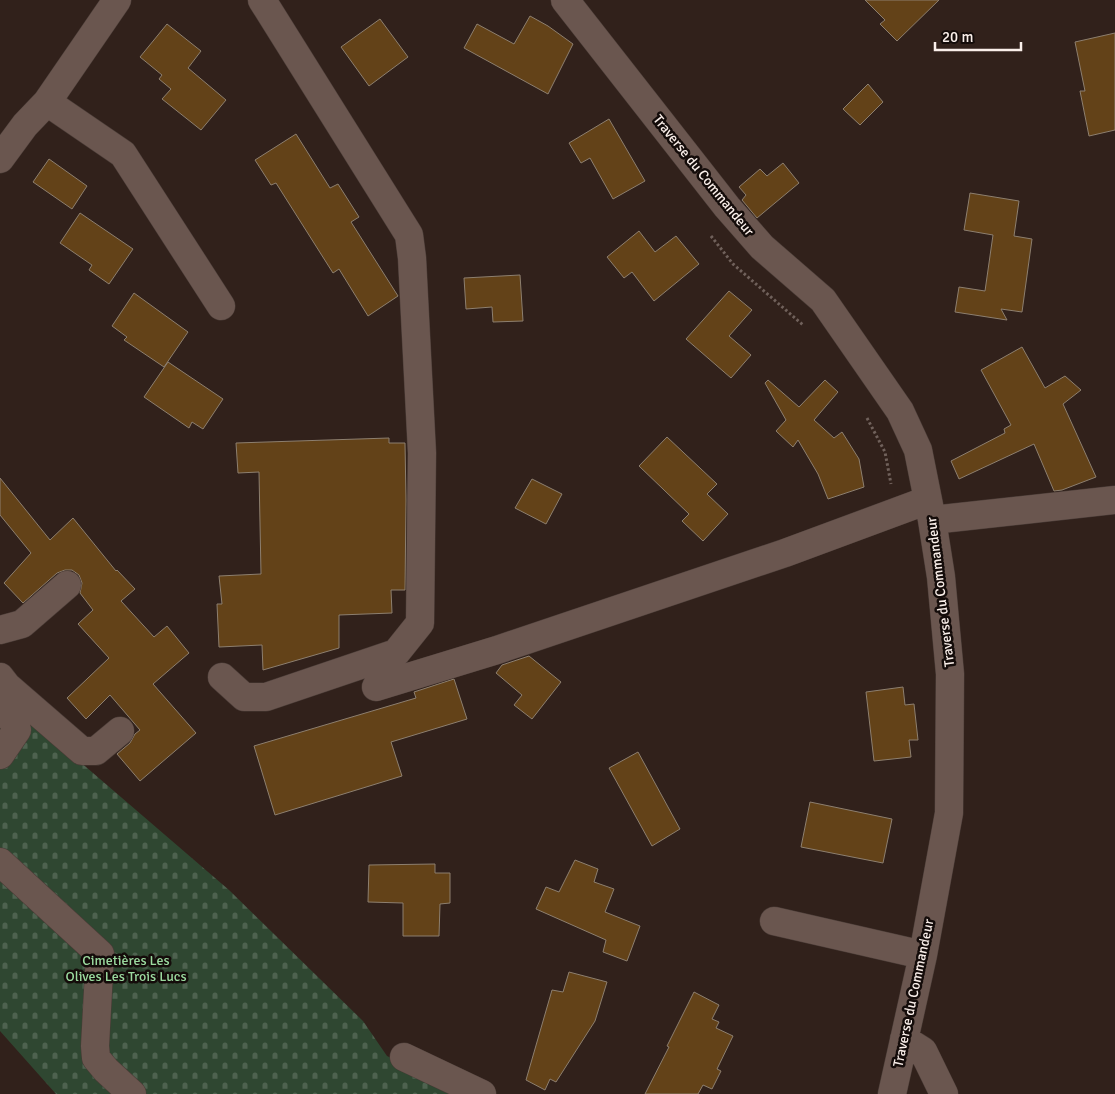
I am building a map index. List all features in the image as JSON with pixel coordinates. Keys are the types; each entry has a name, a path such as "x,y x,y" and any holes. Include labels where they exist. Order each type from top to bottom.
{"street":[{"path":"0,159 25,125 48,102 117,0"},
{"path":"222,677 244,697 266,697 396,653 420,623 422,453 412,258 409,235 262,0"},
{"name":"Traverse du Commandeur","path":"565,0 727,208 762,247 823,300 900,411 918,450 942,577 950,674 949,813 923,955 892,1094"},
{"path":"48,102 123,154 221,306"},
{"path":"376,687 497,650 785,553 930,510 1115,500"},
{"path":"0,630 22,624 67,585"},
{"path":"0,678 82,750 96,751 120,731"},
{"path":"0,710 16,725 17,730 0,755"},
{"path":"0,862 100,954 96,1058 132,1094"},
{"path":"774,921 923,955"},
{"path":"904,1039 923,1051 944,1094"},
{"path":"404,1058 482,1094"}],"green space":[{"name":"Cimetières Les Olives Les Trois Lucs","path":"0,693 229,890 363,1021 387,1056 466,1094 56,1094 0,1031"}],"building":[{"path":"865,0 939,0 897,41 880,24 885,20"},
{"path":"530,16 573,44 548,94 464,48 477,24 514,44"},
{"path":"380,19 408,57 369,86 341,47"},
{"path":"167,24 201,51 188,68 226,100 201,130 162,99 171,89 159,79 162,75 140,57"},
{"path":"1115,33 1115,130 1089,136 1080,91 1085,91 1075,42"},
{"path":"868,84 883,102 860,125 843,109"},
{"path":"609,119 645,181 613,199 590,158 581,163 569,143"},
{"path":"296,134 330,188 338,184 359,217 351,222 398,296 368,316 339,269 333,273 276,183 271,185 255,160"},
{"path":"49,159 87,186 72,209 33,182"},
{"path":"783,163 799,183 757,218 742,200 746,195 739,187 760,169 767,176"},
{"path":"970,193 1019,201 1014,236 1032,239 1022,312 1001,309 1007,320 955,312 959,287 985,291 993,235 964,230"},
{"path":"80,213 133,249 109,284 89,270 92,265 60,243"},
{"path":"639,231 655,252 676,236 699,264 654,301 632,272 624,278 607,257"},
{"path":"520,275 523,321 493,322 492,307 466,309 464,278"},
{"path":"729,291 752,310 729,336 751,355 731,378 686,339"},
{"path":"134,293 188,332 164,367 124,340 127,337 112,326"},
{"path":"1022,347 1045,388 1065,376 1081,390 1063,404 1096,477 1062,490 1054,491 1034,444 959,479 951,461 1005,433 1004,429 1011,425 981,370"},
{"path":"168,362 223,399 203,429 192,422 189,428 144,397"},
{"path":"768,380 799,407 825,380 838,392 814,420 834,438 842,432 859,459 864,487 828,499 818,474 798,440 793,447 776,431 786,420 765,383"},
{"path":"667,437 717,484 707,494 728,514 703,541 682,521 689,514 639,466"},
{"path":"389,438 389,443 405,443 406,500 405,590 391,590 392,613 339,615 339,648 263,670 262,645 219,647 217,604 222,604 219,576 261,574 259,472 238,473 236,443"},
{"path":"0,478 50,540 73,518 116,571 135,589 121,601 154,637 167,626 189,653 153,684 196,733 140,781 117,754 130,743 135,734 140,730 110,695 86,719 67,698 109,658 78,624 93,610 80,593 82,583 79,575 72,570 57,573 23,603 4,583 31,553 0,515"},
{"path":"532,479 562,494 546,524 515,508"},
{"path":"529,656 561,682 532,719 514,705 522,695 496,673 502,665"},
{"path":"454,679 467,719 391,742 402,776 275,815 254,746 416,698 414,692"},
{"path":"903,687 905,705 914,704 918,740 909,740 911,757 874,761 866,692"},
{"path":"638,752 680,829 652,846 609,768"},
{"path":"810,802 892,819 883,863 801,847"},
{"path":"575,860 598,869 594,882 614,889 605,912 640,926 627,961 603,952 606,940 536,909 546,887 559,892"},
{"path":"435,864 435,873 450,873 450,903 440,904 439,936 403,936 403,903 368,902 369,865"},
{"path":"569,972 607,982 595,1021 556,1082 550,1079 545,1090 526,1080 552,990 563,992"},
{"path":"694,992 719,1005 712,1019 719,1022 716,1028 733,1036 717,1069 721,1071 712,1089 703,1085 698,1094 645,1094 669,1047 667,1046"}]}
